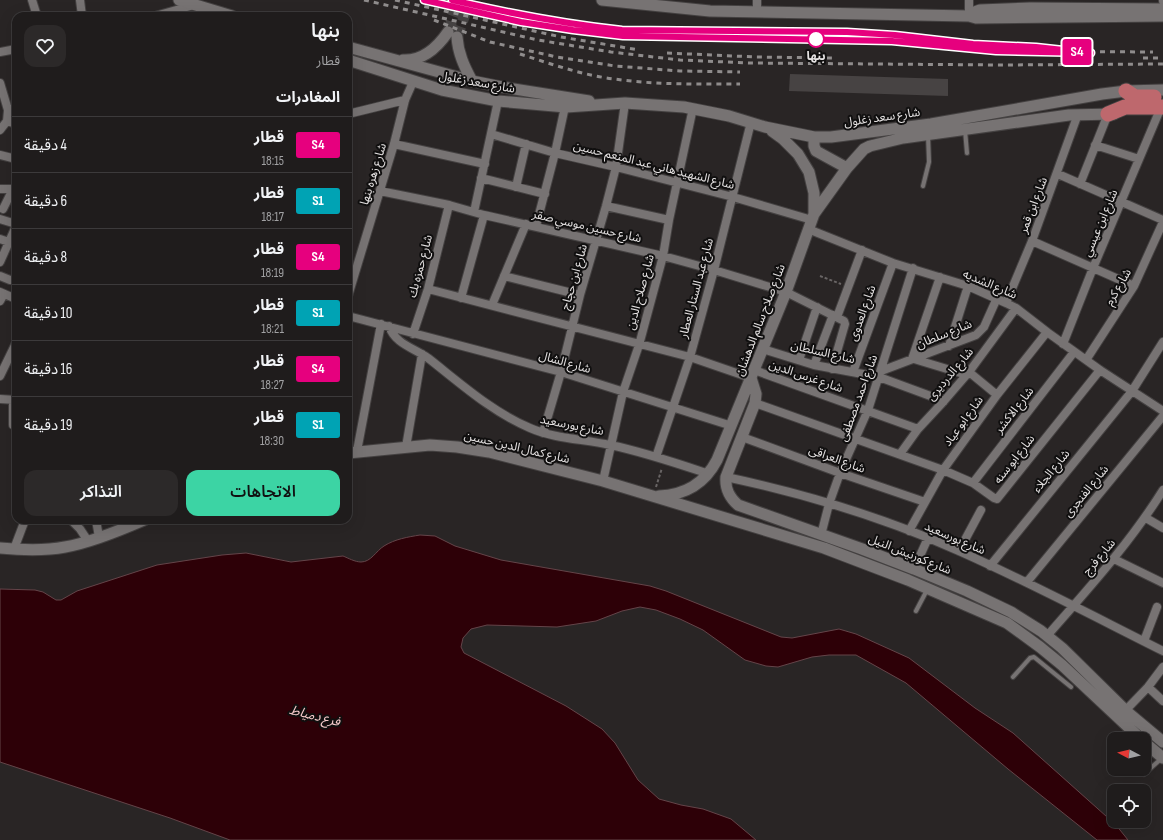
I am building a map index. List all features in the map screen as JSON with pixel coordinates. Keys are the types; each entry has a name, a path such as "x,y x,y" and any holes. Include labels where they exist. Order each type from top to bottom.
{"highway":[{"path":"1126,92 1135,96 1163,97"},
{"path":"1108,114 1125,107 1162,111"}],"main road":[{"path":"180,0 198,9 212,12"},
{"path":"607,0 669,4 710,11 969,16 976,18 1163,16"},
{"path":"969,16 980,10 1163,9"},
{"path":"393,59 406,60 419,58 430,52 452,35 462,63 472,81"},
{"name":"شارع سعد زغلول","path":"352,48 472,81 566,102"},
{"name":"شارع سعد زغلول","path":"352,61 442,90 498,101 625,102 670,105 693,108 766,127 814,137 831,137 924,125 1086,96 1163,90"},
{"name":"شارع سعد زغلول","path":"811,221 847,168 866,148 903,138 1078,114 1108,114"},
{"name":"شارع صلاح سالم الدهشان","path":"653,496 669,495 684,491 693,487 709,474 723,449 786,292 811,221 814,193 808,172 798,154 783,139 766,127"},
{"path":"814,137 814,146 816,150 847,168"},
{"path":"726,477 755,403 756,394 753,374"},
{"name":"شارع كمال الدين حسين","path":"353,452 430,445 465,448 526,460 653,496"},
{"name":"شارع كورنيش النيل","path":"726,477 727,490 738,505 914,569 967,591 1011,612 1062,648 1123,714 1136,732"},
{"name":"شارع كورنيش النيل","path":"653,496 824,548 928,588 1007,623 1028,637 1058,669 1163,742"},
{"path":"0,548 52,549 67,547 88,541 133,524"},
{"path":"1151,748 1163,758"}],"street":[{"path":"32,0 36,12"},
{"path":"80,0 82,12"},
{"path":"757,0 757,12"},
{"path":"969,0 969,16"},
{"path":"180,12 198,9"},
{"path":"0,52 12,50"},
{"name":"شارع زهره بنها","path":"352,283 394,144 405,100 413,82"},
{"path":"0,83 12,109 7,121 0,130"},
{"path":"352,113 405,100"},
{"path":"474,212 498,101"},
{"path":"536,226 555,153 566,102"},
{"name":"شارع ابن حجاج","path":"543,433 561,372 580,295 597,241 616,167 625,102"},
{"name":"شارع صلاح الدين","path":"604,481 623,392 639,344 663,256 669,220 693,108"},
{"name":"شارع ابن عيسي","path":"1064,344 1093,268 1139,159 1162,111"},
{"name":"شارع ابن قمر","path":"1006,303 1032,242 1058,174 1078,114"},
{"path":"1080,184 1108,114"},
{"path":"7,121 12,123"},
{"name":"شارع عبد الستار العطار","path":"660,458 673,408 690,357 714,270 751,122"},
{"name":"شارع الشهيد هاني عبد المنعم حسين","path":"491,134 555,153 678,182 811,221"},
{"path":"394,144 485,164"},
{"path":"516,187 526,144"},
{"path":"1095,145 1139,159"},
{"path":"0,155 12,158"},
{"path":"1058,174 1163,221"},
{"path":"481,178 544,194"},
{"path":"0,189 12,189"},
{"name":"شارع حسين موسي صقر","path":"380,191 449,205 484,215 663,256 714,270 786,292 838,318"},
{"path":"3,209 12,194"},
{"name":"شارع حمزه بك","path":"413,334 428,289 449,205"},
{"path":"606,206 669,220"},
{"path":"461,298 484,215"},
{"path":"0,219 12,224"},
{"name":"شارع الشديه","path":"811,221 862,250 893,263 968,286 1016,308 1074,352 1163,411"},
{"name":"شارع كرم","path":"1086,360 1134,286 1163,221"},
{"path":"492,305 526,224"},
{"path":"0,262 12,235"},
{"path":"0,239 9,242"},
{"path":"1032,242 1134,286"},
{"path":"814,365 838,318 862,250"},
{"name":"شارع العدوى","path":"853,372 893,263"},
{"name":"شارع احمد مصطفى","path":"821,535 829,504 840,473 868,410 913,268"},
{"path":"0,276 10,280"},
{"path":"504,276 580,295"},
{"path":"940,277 913,359 968,374 997,395"},
{"path":"949,346 968,286"},
{"name":"شارع غرس الدين","path":"428,289 753,374 868,410 918,429"},
{"path":"1,296 12,297"},
{"name":"شارع سلطان","path":"880,374 980,332 984,327 996,298"},
{"path":"799,360 817,307"},
{"name":"شارع الدرديرى","path":"900,454 918,429 968,374 1016,308"},
{"name":"شارع الشال","path":"352,317 561,372 732,426"},
{"path":"832,369 845,324 838,318"},
{"path":"353,452 380,324"},
{"name":"شارع بورسعيد","path":"389,326 394,336 400,342 422,354 489,406 529,428 543,433 611,445 660,458 709,474"},
{"name":"شارع ابو عياد","path":"909,531 943,470 997,395 1047,332"},
{"name":"شارع الجلاء","path":"990,566 1132,391 1163,342"},
{"name":"شارع السلطان","path":"763,349 832,369 880,374 944,401"},
{"path":"0,376 12,351"},
{"name":"شارع الاكشر","path":"973,483 1074,352"},
{"path":"406,447 422,354"},
{"name":"شارع ابو سنه","path":"856,439 943,470 973,483 994,498 998,498 1100,370"},
{"path":"0,399 12,400"},
{"path":"755,403 856,439"},
{"name":"شارع الفنجرى","path":"1027,582 1163,416"},
{"name":"شارع العراقى","path":"742,437 925,502"},
{"name":"شارع بورسعيد","path":"726,477 784,490 863,514 928,538 1027,582 1163,651"},
{"name":"شارع فرج","path":"1047,636 1114,559 1146,518 1163,490"},
{"path":"959,551 981,510"},
{"path":"1146,518 1163,528"},
{"path":"14,549 23,524"},
{"path":"75,524 88,541"},
{"path":"97,524 99,537"},
{"path":"914,569 928,538"},
{"path":"1114,559 1163,583"},
{"path":"1144,642 1157,607"},
{"path":"1123,714 1148,687 1163,666"},
{"path":"1148,687 1163,701"}],"lane":[{"path":"965,130 967,153"},
{"path":"923,186 930,162 928,135"},
{"path":"916,611 928,588"},
{"path":"1013,677 1032,657 1058,669 1072,687"},
{"path":"1151,768 1163,758"}],"path":[{"path":"820,276 849,287"},
{"path":"653,496 660,458"}],"water":[{"name":"فرع دمياط","path":"420,535 435,536 455,546 501,560 650,586 781,637 792,638 839,629 856,634 909,658 975,708 1013,733 1107,817 1107,828 1118,828 1128,840 1097,840 1008,769 906,683 856,655 829,655 812,657 778,667 766,666 745,660 703,630 680,619 656,610 640,607 622,611 596,621 557,627 487,625 471,629 463,638 461,647 464,653 566,706 602,729 615,743 638,780 659,799 703,809 731,819 756,840 230,840 170,818 0,762 0,589 35,590 43,592 56,600 61,600 77,591 157,565 222,555 246,553 291,562 343,556 354,561 365,562 381,548 402,539"}],"building":[{"path":"790,74 948,79 948,96 789,91"}],"tunnel":[{"path":"448,32 459,0"},
{"path":"457,37 470,0"}],"railway":[{"path":"364,0 538,40 611,52 680,60 750,63 1000,65 1163,64"},
{"path":"395,0 561,37 639,50"},
{"path":"424,0 521,22 623,36 892,41 996,51 1153,52"},
{"path":"452,0 537,18 622,30 847,32 896,35"},
{"path":"434,20 490,42 557,57 615,66 680,71 740,72"},
{"path":"977,44 1019,46"},
{"path":"667,53 756,57 835,58"},
{"path":"520,54 578,72 614,79 661,83 740,84"},
{"path":"1143,58 1163,58"}],"train":[{"name":"S4","path":"424,0 521,22 623,36 666,38 892,41 996,51 1091,53 1036,47 973,44 895,35 847,32 622,30 535,18 452,0"}],"place":[{"name":"بنها","path":"816,39"}]}
